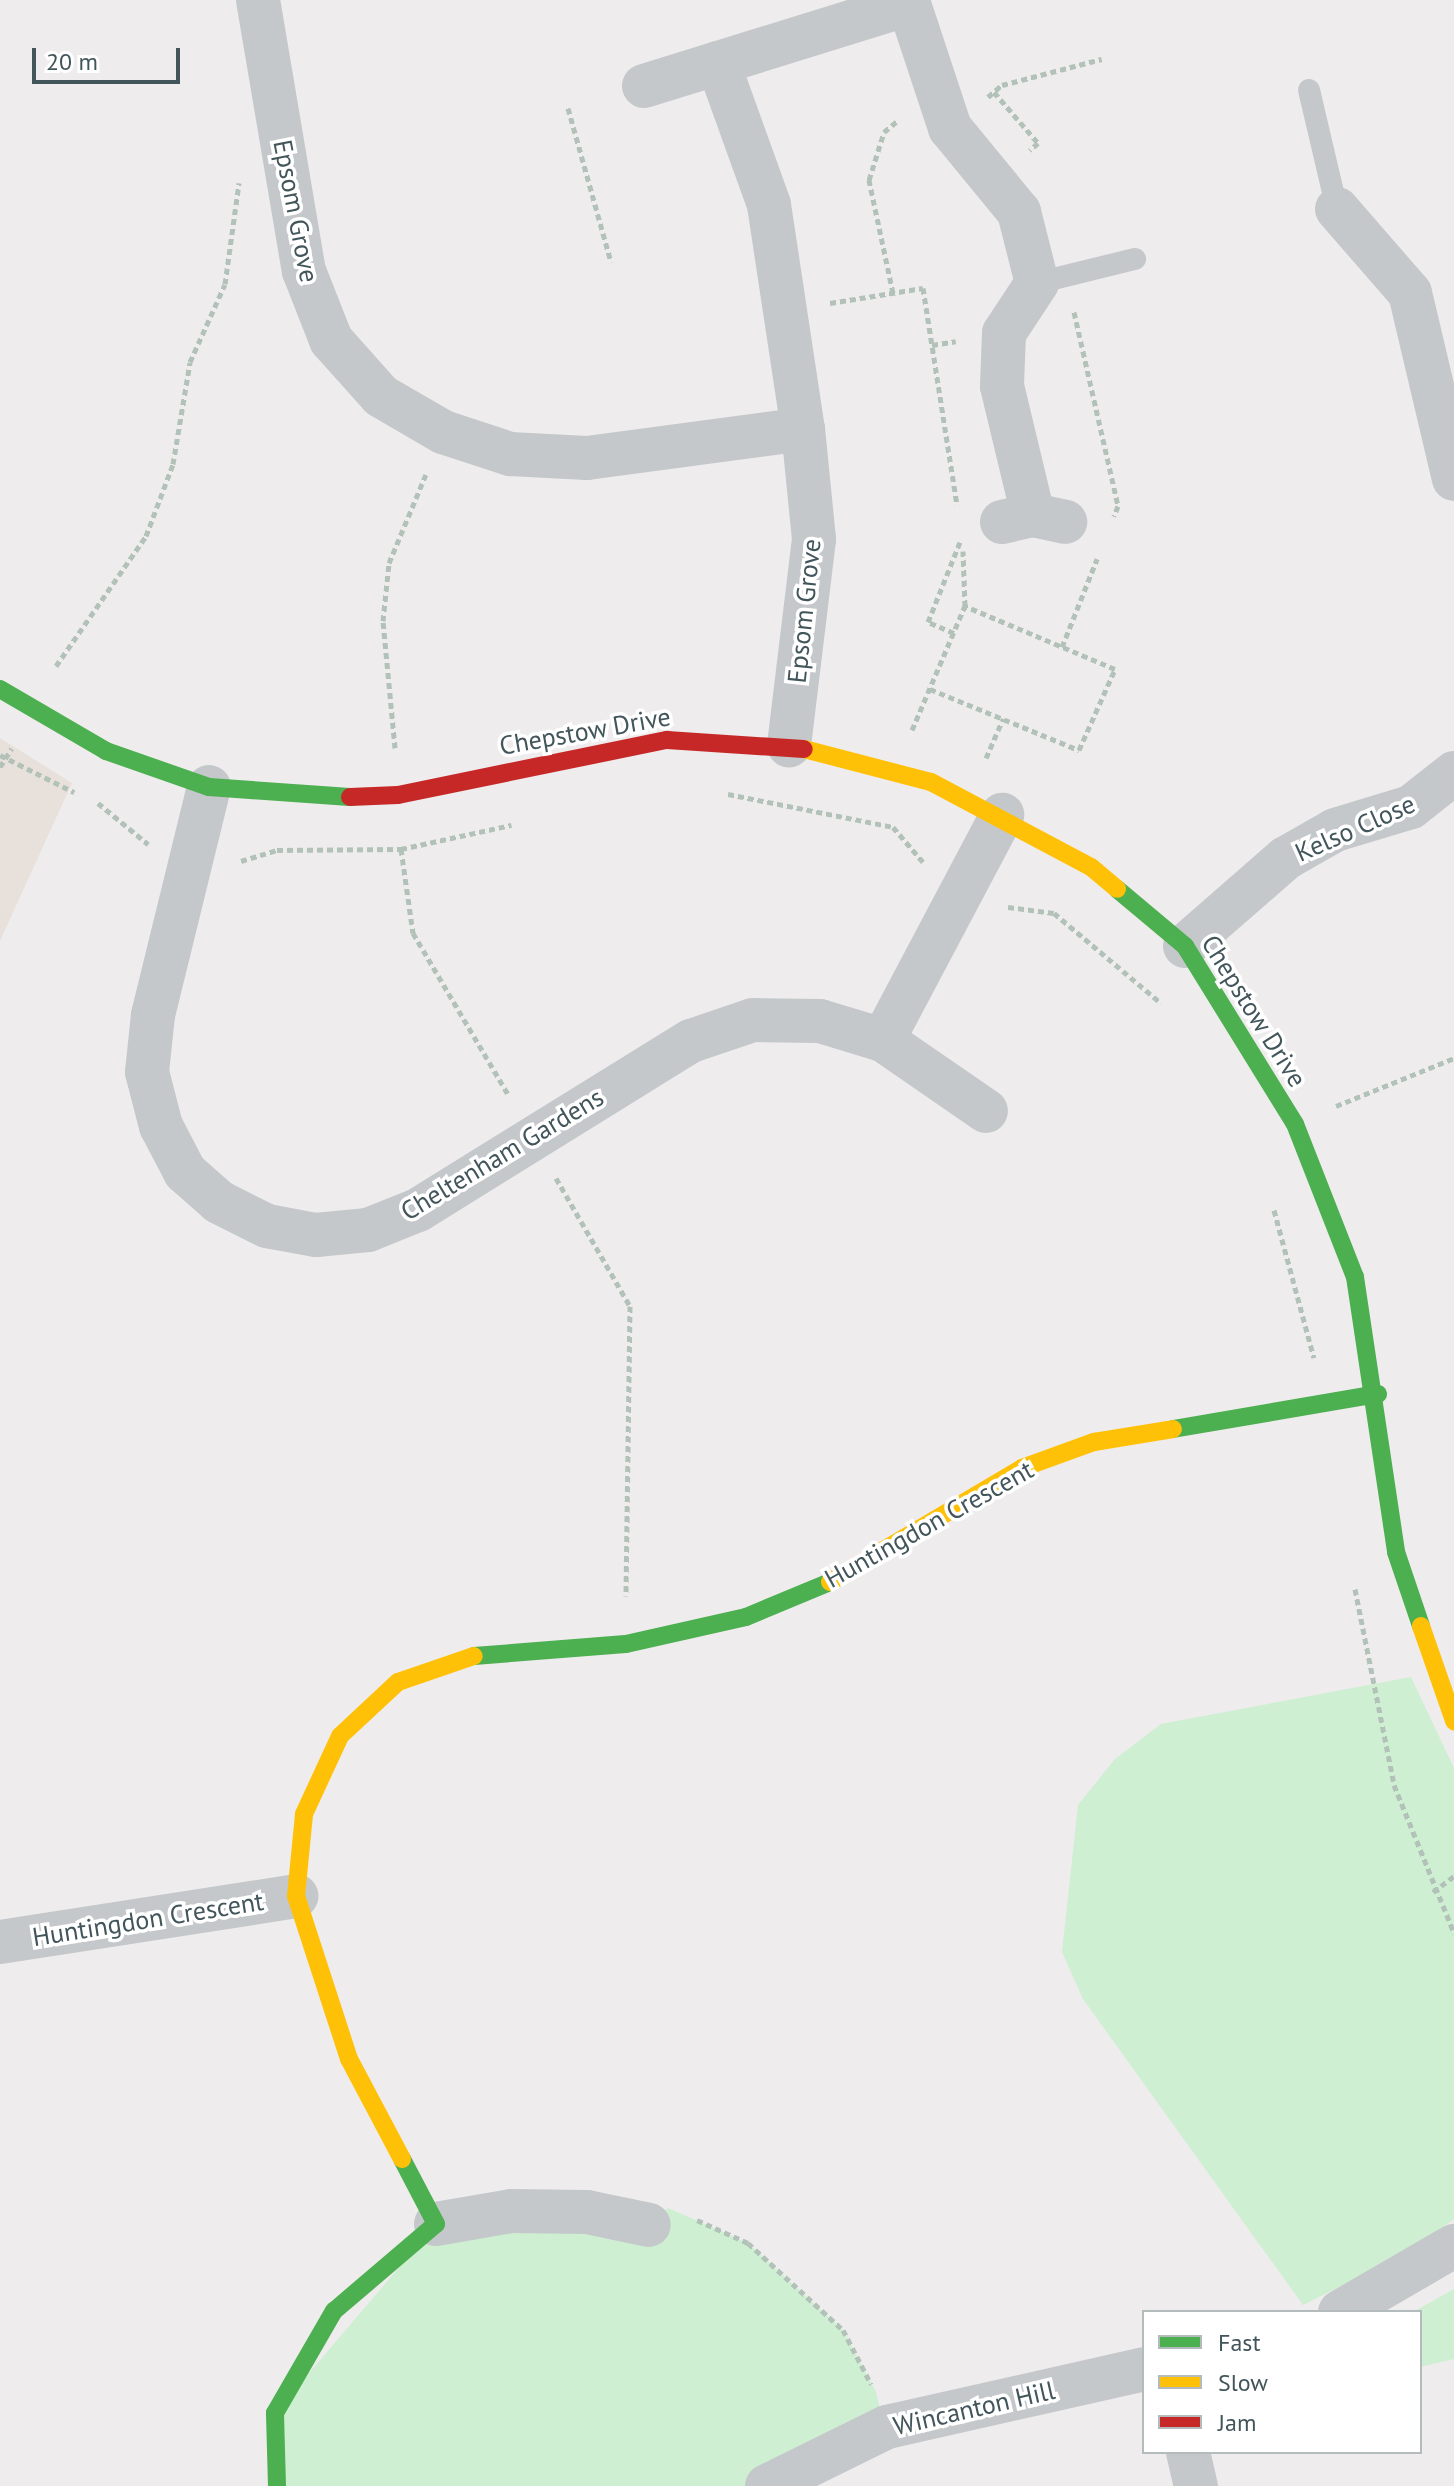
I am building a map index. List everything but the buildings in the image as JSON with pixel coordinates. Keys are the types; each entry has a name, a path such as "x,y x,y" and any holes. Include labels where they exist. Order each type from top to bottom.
{"street":[{"name":"Epsom Grove","path":"258,0 304,271 331,340 381,396 443,432 510,454 587,458 803,429"},
{"path":"644,86 914,2 945,113 1019,212 1052,279 1004,333 1002,386 1015,520"},
{"name":"Epsom Grove","path":"718,63 769,205 803,429 814,539 789,745"},
{"path":"1337,209 1410,293 1454,479"},
{"name":"Chepstow Drive","path":"0,689 26,709 106,751 209,787 302,799 398,795 667,740 789,745 931,782 1002,815 1091,867 1185,946 1295,1124 1355,1277 1378,1394 1396,1552 1439,1645 1454,1721"},
{"name":"Kelso Close","path":"1185,946 1286,858 1335,830 1411,807 1454,773"},
{"name":"Cheltenham Gardens","path":"209,787 153,1015 147,1072 161,1126 185,1172 219,1202 267,1226 342,1233 418,1210 532,1135 691,1041 753,1020 820,1021 883,1040 986,1111"},
{"path":"883,1040 1002,815"},
{"name":"Huntingdon Crescent","path":"436,2224 349,2059 296,1896 304,1814 340,1736 398,1682 475,1656 626,1644 746,1617 847,1575 1022,1468 1094,1442 1378,1394"},
{"name":"Huntingdon Crescent","path":"0,1942 296,1896"},
{"path":"277,2486 275,2413 334,2311 436,2224 526,2211 587,2212 649,2225"},
{"path":"1343,2310 1454,2246"},
{"name":"Wincanton Hill","path":"767,2486 887,2427 1142,2369"},
{"path":"1188,2454 1196,2486"}],"lane":[{"path":"1309,90 1337,209"},
{"path":"1052,279 1135,259"}],"path":[{"path":"893,293 869,180 884,132 945,113 1002,85 1102,59"},
{"path":"568,108 611,262"},
{"path":"0,767 8,761 26,709 146,536 173,464 190,362 225,284 240,174"},
{"path":"1052,279 1118,506 1108,533"},
{"path":"785,310 923,288 1015,520"},
{"path":"443,432 389,563 383,621 413,933 630,1306 626,1644"},
{"path":"910,735 954,633 965,606 962,537 928,622 954,633"},
{"path":"1062,647 1102,547"},
{"path":"930,689 1079,750 1115,669 965,606"},
{"path":"984,762 1003,719"},
{"path":"1295,1124 1454,1058"},
{"path":"1433,1892 1454,1876"},
{"path":"649,2225 668,2208 748,2243 843,2330 887,2427"}],"shaded area":[{"path":"0,738 72,783 0,941"}],"green space":[{"path":"1411,1677 1454,1768 1454,2219 1400,2257 1303,2305 1083,1999 1062,1952 1078,1805 1115,1759 1161,1724"},
{"path":"668,2208 748,2243 843,2330 876,2392 884,2426 765,2486 277,2486 275,2413 436,2224 648,2225"},
{"path":"1454,2289 1454,2359 1422,2367 1422,2310 1417,2310"}],"traffic: fast":[{"path":"0,689 106,751 209,787 350,797"},
{"path":"1117,889 1185,946 1295,1124 1355,1277 1396,1552 1421,1626"},
{"path":"1173,1429 1378,1394"},
{"path":"474,1656 626,1644 746,1617 830,1582"},
{"path":"277,2486 275,2413 334,2311 436,2224 402,2159"}],"traffic: slow":[{"path":"804,749 931,782 1091,867 1117,889"},
{"path":"830,1582 1022,1468 1094,1442 1173,1429"},
{"path":"1421,1626 1454,1721"},
{"path":"402,2159 349,2059 296,1896 304,1814 340,1736 398,1682 474,1656"}],"traffic: jam":[{"path":"350,797 398,795 667,740 804,749"}]}
